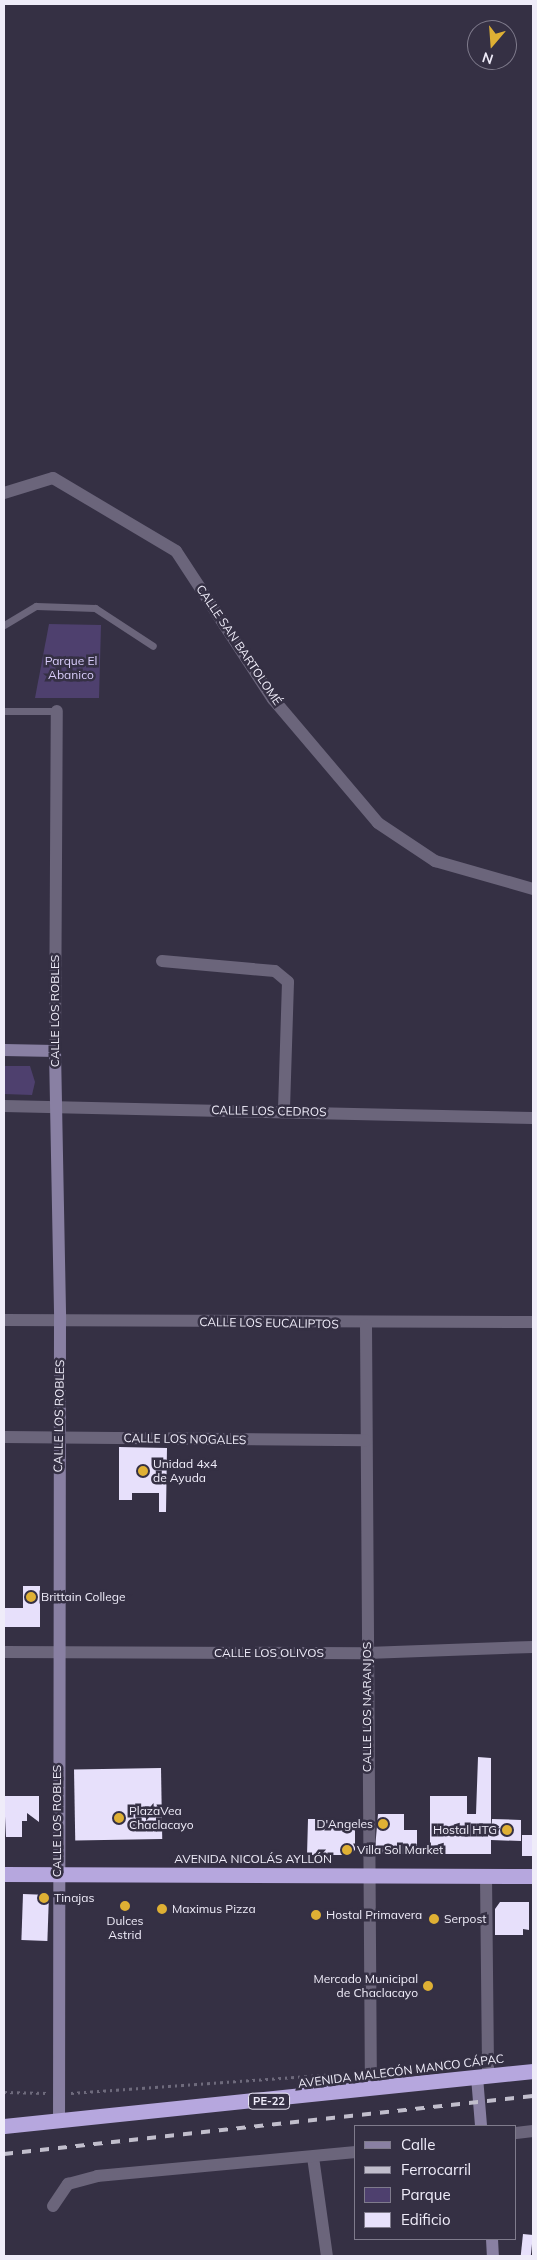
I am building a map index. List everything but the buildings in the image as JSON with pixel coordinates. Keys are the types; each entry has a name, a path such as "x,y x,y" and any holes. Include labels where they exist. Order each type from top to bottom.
{"highway":[{"name":"AVENIDA NICOLÁS AYLLÓN","path":"4,1874 533,1876"},
{"name":"AVENIDA MALECÓN MANCO CÁPAC","path":"4,2126 59,2122 533,2071"}],"street":[{"name":"CALLE SAN BARTOLOMÉ","path":"4,492 53,478 176,551 273,699 378,823 434,861 533,889"},
{"name":"CALLE LOS ROBLES","path":"57,711 54,1107 60,1320 56,2094 59,2122"},
{"path":"162,961 274,970 288,982 284,1112"},
{"path":"4,1050 55,1051"},
{"name":"CALLE LOS CEDROS","path":"4,1106 533,1118"},
{"name":"CALLE LOS EUCALIPTOS","path":"4,1320 366,1324 533,1322"},
{"name":"CALLE LOS NARANJOS","path":"366,1324 367,2072 370,2089"},
{"name":"CALLE LOS NOGALES","path":"4,1437 366,1440"},
{"name":"CALLE LOS OLIVOS","path":"4,1652 367,1653 533,1647"},
{"path":"481,2125 486,1876"},
{"path":"517,2133 533,2131"},
{"path":"53,2206 68,2184 97,2176 354,2152"},
{"path":"313,2157 327,2256"},
{"path":"492,2240 493,2256"}],"lane":[{"path":"4,625 36,606 95,608 153,646"},
{"path":"4,711 57,711"}],"path":[{"path":"4,2092 56,2094 367,2072"}],"green space":[{"name":"Parque El Abanico","path":"49,624 101,625 99,698 35,698"},
{"path":"4,1066 30,1066 35,1082 32,1095 4,1094"}],"railway":[{"path":"4,2154 533,2096"}],"place":[{"name":"Unidad 4x4 de Ayuda","path":"143,1471"},
{"name":"Brittain College","path":"31,1597"},
{"name":"PlazaVea Chaclacayo","path":"119,1818"},
{"name":"D'Angeles","path":"383,1824"},
{"name":"Hostal HTG","path":"507,1830"},
{"name":"Villa Sol Market","path":"347,1850"},
{"name":"Tinajas","path":"44,1898"},
{"name":"Dulces Astrid","path":"125,1906"},
{"name":"Maximus Pizza","path":"162,1909"},
{"name":"Hostal Primavera","path":"316,1915"},
{"name":"Serpost","path":"434,1919"},
{"name":"Mercado Municipal de Chaclacayo","path":"428,1986"}]}
